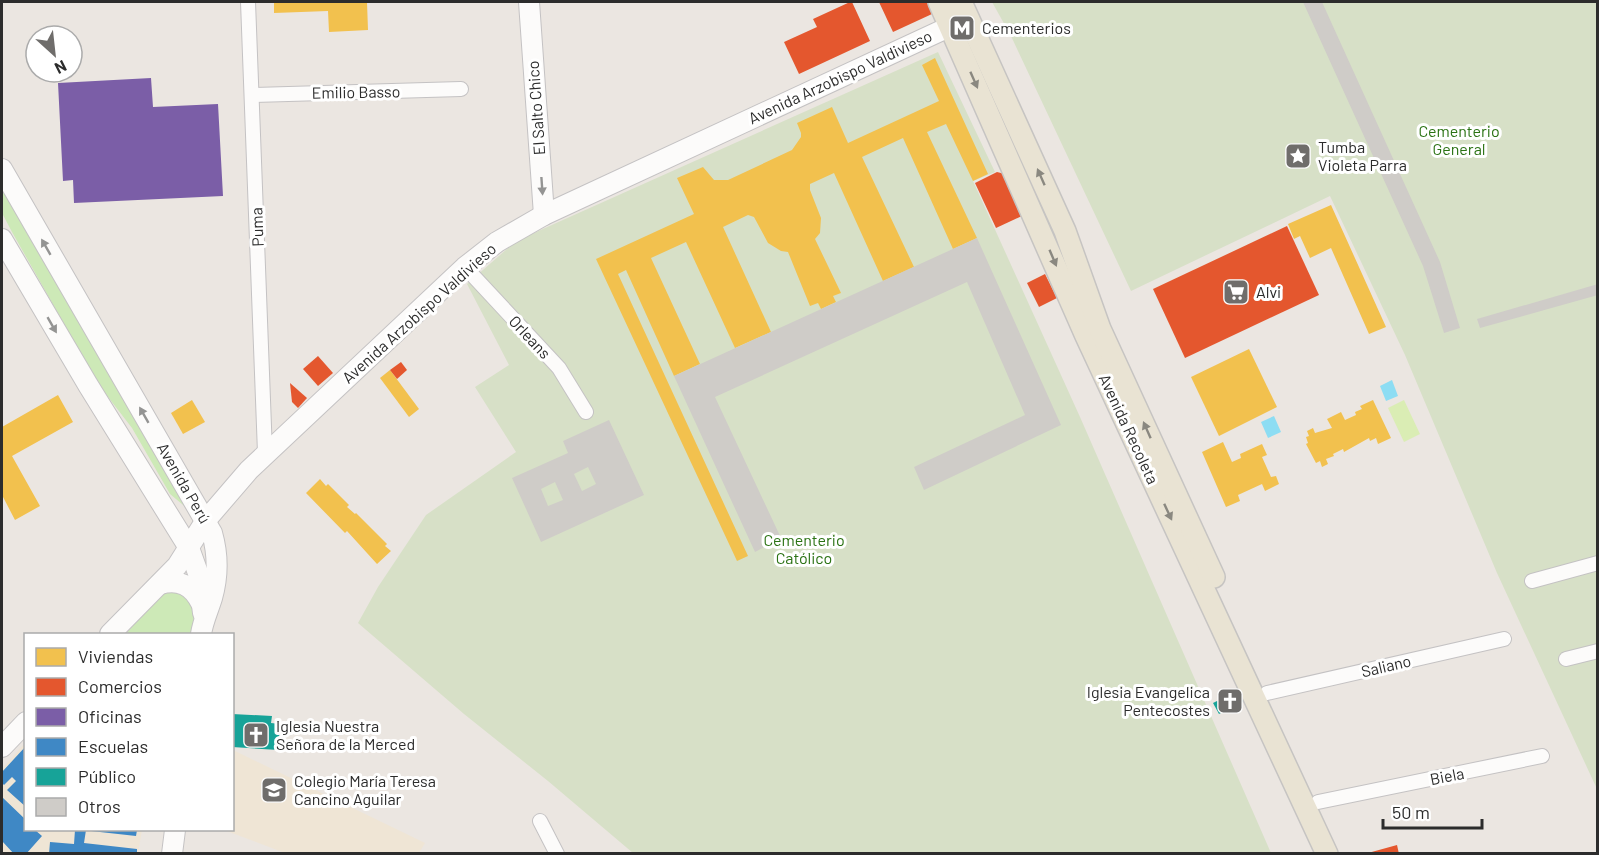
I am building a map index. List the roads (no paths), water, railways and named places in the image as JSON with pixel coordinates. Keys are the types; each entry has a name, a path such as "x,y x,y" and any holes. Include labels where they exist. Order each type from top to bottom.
{"main road":[{"name":"El Salto Chico","path":"529,2 544,215"},
{"name":"Avenida Recoleta","path":"939,2 960,15 1065,231 1100,329 1342,854"},
{"name":"Avenida Arzobispo Valdivieso","path":"111,633 177,566 206,520 234,485 265,453 465,267 497,242 544,215 960,15"},
{"name":"Avenida Recoleta","path":"960,15 1091,346 1327,854"},
{"name":"Avenida Perú","path":"2,169 206,520 214,542 216,570 211,599 202,619"},
{"name":"Avenida Perú","path":"2,239 154,495 189,548 198,573 202,619"},
{"path":"154,495 185,517 194,521 206,520"},
{"path":"160,584 177,582 185,585 197,595 202,619"},
{"path":"2,747 24,724"},
{"path":"172,854 175,831"}],"street":[{"name":"Puma","path":"248,2 265,453"},
{"name":"Emilio Basso","path":"252,94 460,89"},
{"name":"Orleans","path":"465,267 559,368 586,412"},
{"path":"1532,581 1598,562"},
{"name":"Saliano","path":"1267,693 1504,639"},
{"path":"1566,659 1598,651"},
{"name":"Biela","path":"1318,802 1542,756"},
{"path":"540,821 557,854"}],"water":[{"path":"1392,380 1398,396 1386,401 1380,386"},
{"path":"1274,416 1281,432 1268,438 1261,422"}],"place":[{"name":"Cementerios","path":"962,28"},
{"name":"Tumba Violeta Parra","path":"1298,156"},
{"name":"Alvi","path":"1236,292"},
{"name":"Iglesia Evangelica Pentecostes","path":"1230,701"},
{"name":"Iglesia Nuestra Señora de la Merced","path":"256,735"},
{"name":"Colegio María Teresa Cancino Aguilar","path":"274,790"}],"park label":[{"name":"Cementerio General","path":"1459,140"},
{"name":"Cementerio Católico","path":"804,549"}]}
